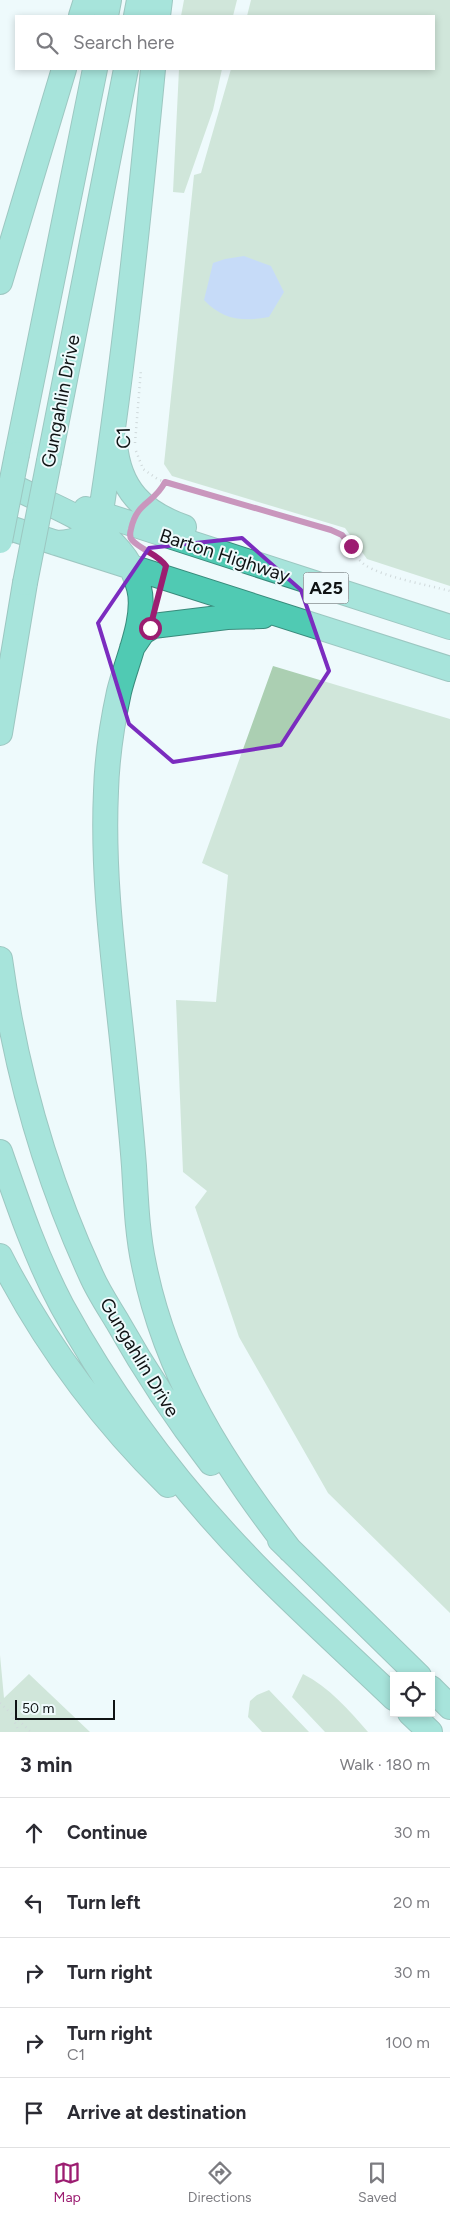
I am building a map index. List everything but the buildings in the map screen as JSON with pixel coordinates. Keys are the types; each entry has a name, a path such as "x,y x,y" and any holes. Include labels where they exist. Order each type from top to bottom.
{"highway":[{"path":"80,15 86,0"},
{"path":"106,15 109,0"},
{"path":"136,15 139,0"},
{"path":"158,15 160,0"},
{"path":"0,282 64,70"},
{"name":"Gungahlin Drive","path":"0,541 95,70"},
{"name":"Gungahlin Drive","path":"0,733 48,460 126,70"},
{"path":"56,543 81,539 97,521 116,419 136,257 153,70"},
{"path":"116,419 115,446 120,470 129,488 143,506 165,520 450,619"},
{"path":"8,486 97,521 114,542 129,566 139,588 140,607 114,716 108,755 105,848 137,1219 143,1262 153,1307 167,1349 197,1413 250,1498 290,1550"},
{"name":"Barton Highway","path":"97,521 450,627"},
{"name":"A25","path":"0,525 450,669"},
{"path":"127,660 137,639 153,626 232,616 285,616"},
{"name":"Gungahlin Drive","path":"0,959 17,1059 50,1172 92,1276 138,1358 180,1422 222,1478 290,1550 415,1672"},
{"name":"Gungahlin Drive","path":"0,1152 33,1245 62,1306 88,1349 150,1441 208,1512 254,1564 390,1694"},
{"path":"0,1256 38,1325 74,1377 108,1421 202,1520 254,1564"},
{"path":"435,1692 450,1706"},
{"path":"414,1717 430,1732"}],"path":[{"name":"C1","path":"141,365 134,434 136,451 141,466 146,472 165,482 331,530 345,538 359,559 367,566 450,591"},
{"path":"143,506 165,482"},
{"path":"1,1706 31,1732"},
{"path":"13,1717 19,1732"}],"highlighted area":[{"path":"242,538 301,590 329,671 281,745 173,762 129,724 98,623 149,548"}],"green space":[{"path":"184,0 237,0 233,15 181,15"},
{"path":"251,0 450,0 450,586 367,559 345,528 172,476 164,464 194,175 201,173 231,70 435,70 435,15 247,15"},
{"path":"179,70 222,70 213,110 184,193 173,192"},
{"path":"273,666 450,719 450,1613 328,1493 239,1337 195,1207 207,1191 183,1172 176,1000 216,1002 228,875 202,863"},
{"path":"0,1655 4,1698 29,1674 90,1732 0,1732"},
{"path":"303,1674 330,1692 368,1732 325,1732 292,1697"},
{"path":"269,1690 309,1732 262,1732 248,1717 250,1701 257,1695"}],"water":[{"path":"244,256 271,266 284,292 269,317 234,318 218,312 204,300 213,263"}],"route":[{"path":"150,628 166,566 132,540 130,534 135,514 151,500 165,482 337,532 351,546"}]}
